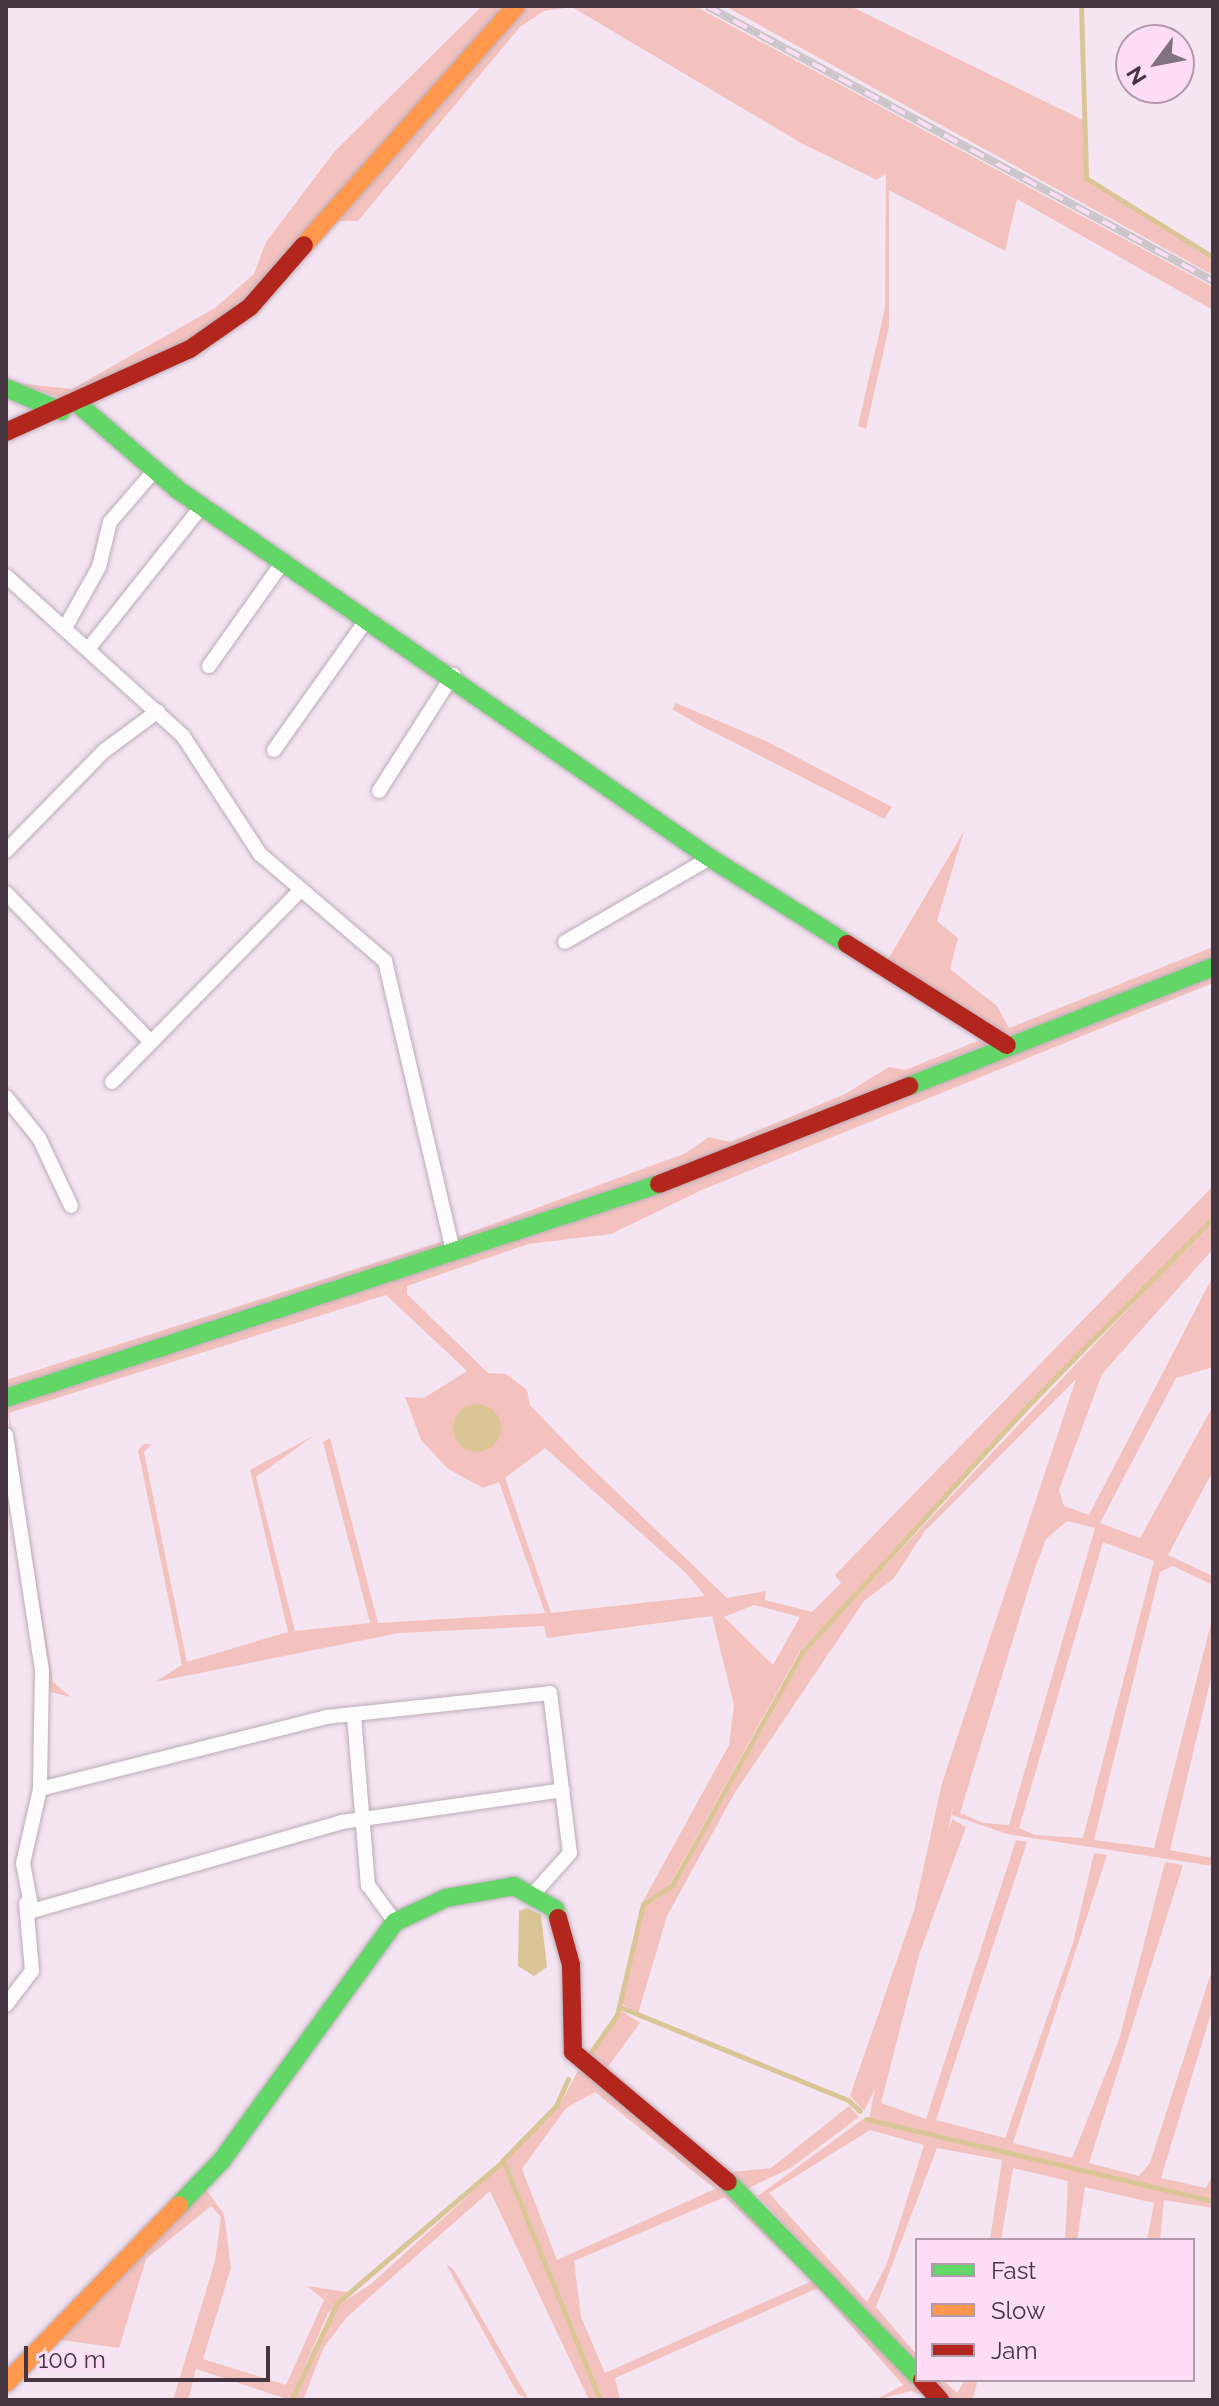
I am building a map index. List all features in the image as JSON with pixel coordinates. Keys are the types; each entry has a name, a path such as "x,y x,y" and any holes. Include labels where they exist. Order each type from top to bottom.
{"street":[{"path":"6,432 70,408 206,340 250,307 516,6"},
{"path":"6,388 70,408 202,506 453,675 710,858 1007,1045"},
{"path":"66,626 99,567 119,506 154,471"},
{"path":"89,648 202,506"},
{"path":"209,666 283,562"},
{"path":"6,576 66,626 158,711 204,761 260,854 385,961 453,1252"},
{"path":"274,750 367,619"},
{"path":"379,791 453,675"},
{"path":"6,851 104,751 158,711"},
{"path":"565,942 710,858"},
{"path":"112,1082 301,890"},
{"path":"6,893 151,1042"},
{"path":"6,1398 453,1252 586,1213 1007,1045 1213,967"},
{"path":"6,1097 39,1138 71,1206"},
{"path":"6,1435 42,1671 40,1789 23,1863 32,1971 6,2005"},
{"path":"40,1789 354,1716 550,1693 570,1853 535,1892"},
{"path":"354,1716 366,1819 368,1885 395,1922"},
{"path":"24,1898 32,1911 52,1909 366,1819 563,1790"},
{"path":"6,2383 222,2160 395,1922 487,1887 535,1892 555,1909 571,1965 573,2052 747,2197 915,2373"},
{"path":"924,2382 940,2400"}],"shaded area":[{"path":"482,6 508,6 283,266 205,334 64,398 6,382 72,389 215,308 254,274 266,242 335,151"},
{"path":"522,6 695,6 1213,287 1213,310 1017,199 1005,251 889,190 889,327 866,429 858,426 885,308 886,173 877,180 801,143 572,7 544,11 520,27 358,221 338,221"},
{"path":"725,6 850,6 1085,121 1085,179 1213,259 1213,275"},
{"path":"676,703 768,742 892,807 884,819 694,722 672,709"},
{"path":"964,831 937,921 958,938 950,969 997,1006 1009,1028 1213,947 1213,961 1003,1038 887,961"},
{"path":"1213,975 1213,983 704,1189 611,1234 528,1244 407,1286 407,1294 488,1373 506,1374 527,1390 530,1405 727,1598 766,1591 765,1600 812,1612 841,1583 835,1575 1213,1186 1213,1216 800,1651 670,1884 642,1903 729,1745 734,1705 712,1616 547,1638 544,1626 399,1633 155,1682 182,1665 138,1450 144,1444 152,1444 144,1452 187,1662 288,1632 250,1470 315,1435 256,1477 295,1631 370,1623 323,1442 330,1438 378,1623 545,1613 499,1482 483,1488 448,1469 421,1440 405,1397 424,1398 467,1371 386,1295 9,1413 53,1682 71,1697 50,1692 6,1401 220,1334","holes":["545,1448 686,1573 705,1596 551,1613 505,1478","754,1605 800,1617 773,1665 724,1617"]},
{"path":"990,1036 995,1041 653,1179 456,1245 455,1238 686,1153 709,1137 730,1142 845,1094 889,1067 905,1070"},
{"path":"1213,1219 1213,1249 1102,1374 1059,1490 1064,1506 1089,1515 1213,1276 1213,1367 1176,1378 1100,1523 1140,1538 1213,1406 1213,1471 1168,1555 1213,1576 1213,1585 1173,1566 1160,1572 1094,1840 1154,1848 1213,1615 1213,1669 1170,1850 1213,1858 1213,1866 1007,1834 952,1815 953,1804 948,1832 952,1819 966,1827 919,1955 881,2103 926,2119 1016,1840 1027,1842 936,2120 1005,2138 1073,1943 1094,1853 1107,1855 1013,2143 1072,2158 1119,2040 1165,1862 1183,1865 1089,2163 1139,2176 1150,2163 1213,1967 1213,2007 1161,2178 1206,2188 1213,2174 1213,2200 869,2120 875,2088 864,2111 850,2096 914,1911 942,1783 1076,1379 924,1532 894,1578 864,1601 734,1794 667,1916 638,2014 622,2004 644,1905 672,1886 803,1653","holes":["1067,1521 1095,1528 1009,1825 983,1823 960,1813 1034,1571 1046,1539","1103,1542 1154,1561 1083,1838 1035,1835 1019,1828"]},
{"path":"447,1240 449,1248 6,1389 6,1380"},
{"path":"477,1404 494,1411 501,1428 494,1445 477,1452 460,1445 453,1428 460,1411"},
{"path":"527,1908 541,1915 547,1967 534,1976 518,1966 519,1911"},
{"path":"620,2010 640,2023 607,2068 730,2172 771,2168 849,2106 859,2117 792,2167 747,2189 589,2057"},
{"path":"579,2069 746,2200 915,2378 915,2382 919,2382 936,2400 911,2391 875,2400 903,2385 818,2288 615,2378 620,2400 602,2400 506,2160 558,2108","holes":["595,2092 715,2189 557,2260 522,2169 566,2108","725,2197 812,2281 605,2373 581,2317 574,2261"]},
{"path":"863,2119 1210,2201 1213,2208 1164,2200 1160,2238 1147,2238 1154,2203 1085,2187 1077,2238 1065,2238 1068,2181 1013,2168 1001,2238 990,2238 1002,2160 937,2148 876,2307 915,2353 915,2367 758,2196","holes":["870,2130 924,2145 886,2266 867,2302 769,2193"]},
{"path":"503,2164 598,2400 589,2400 490,2191 347,2317 324,2347 303,2400 294,2400 337,2306 371,2284"},
{"path":"204,2187 224,2214 231,2268 203,2359 286,2385 324,2300 307,2286 353,2293 328,2313 290,2400 196,2369 188,2400 173,2400 215,2261 221,2217 211,2206 146,2259 119,2348 54,2339"},
{"path":"446,2264 454,2270 529,2400 518,2394"},
{"path":"929,2382 945,2382 957,2393 964,2382 977,2382 972,2400 946,2400"}],"waterway":[{"path":"1081,6 1086,178 1213,257"},
{"path":"588,2056 617,2015 643,1904 672,1885 802,1652 1033,1400 1213,1218"},
{"path":"620,2007 848,2100 860,2111"},
{"path":"568,2079 556,2106 503,2160 600,2400"},
{"path":"866,2119 1213,2201"},
{"path":"291,2400 337,2303 503,2161"}],"railway":[{"path":"707,6 1213,281"}],"traffic: fast":[{"path":"6,388 61,411"},
{"path":"79,405 178,490 710,858 847,944"},
{"path":"909,1086 1213,967"},
{"path":"6,1398 659,1184"},
{"path":"179,2205 222,2160 395,1922 446,1898 514,1886 555,1909 558,1918"},
{"path":"728,2182 915,2373"}],"traffic: slow":[{"path":"304,245 516,6"},
{"path":"6,2383 179,2205"}],"traffic: jam":[{"path":"6,432 190,349 250,307 304,245"},
{"path":"847,944 1007,1045"},
{"path":"659,1184 909,1086"},
{"path":"558,1918 571,1965 573,2052 728,2182"},
{"path":"924,2382 940,2400"}]}
